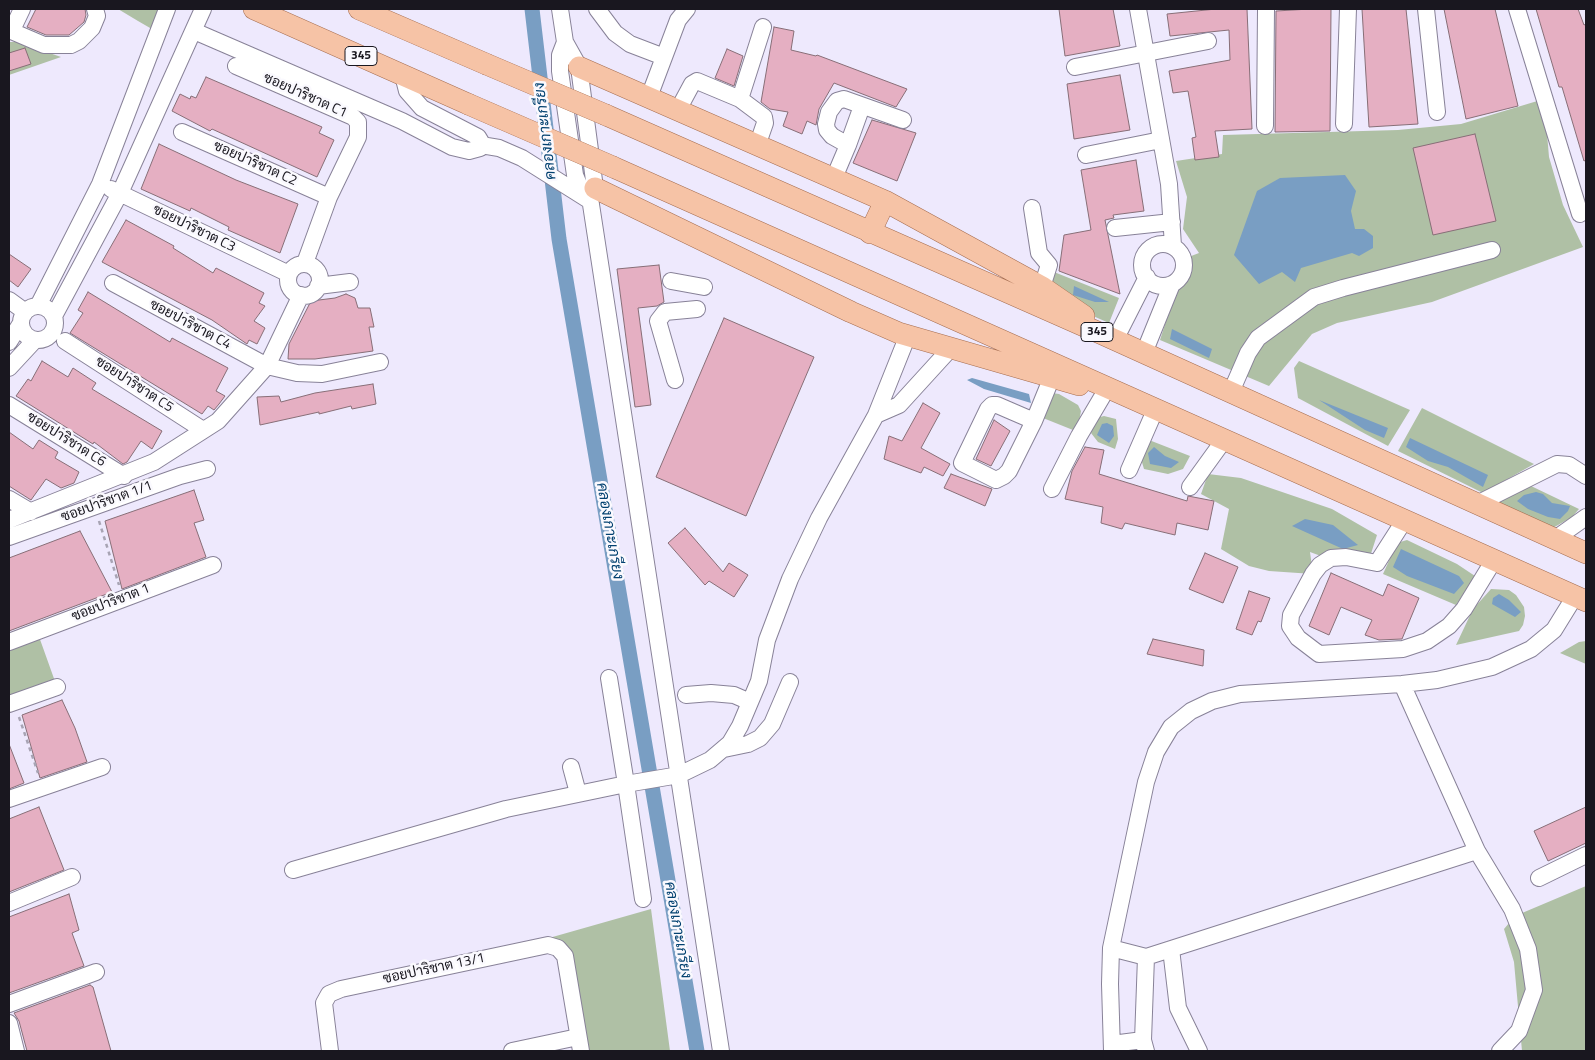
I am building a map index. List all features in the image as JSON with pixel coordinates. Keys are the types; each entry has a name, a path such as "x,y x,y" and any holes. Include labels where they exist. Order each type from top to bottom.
{"main road":[{"name":"345","path":"254,9 468,104 614,166 882,288 1156,408 1581,599"},
{"name":"345","path":"359,9 606,115 1231,392 1485,500 1559,536 1586,554"},
{"path":"579,67 885,201 1042,287 1085,316 1109,337"},
{"path":"592,196 908,336 1105,392 1133,398"},
{"path":"870,233 885,201"},
{"path":"872,321 882,288"}],"street":[{"path":"22,9 10,30 44,46 71,44 79,41 92,28 98,16 95,9"},
{"path":"17,310 26,311 38,306 100,184 167,9"},
{"path":"54,316 120,193 203,9"},
{"path":"560,9 565,42 579,67 592,196 672,776 720,1051"},
{"path":"597,9 615,33 630,44 664,57"},
{"path":"649,97 678,20 687,9"},
{"path":"1138,9 1168,184 1172,222 1172,246"},
{"path":"1265,126 1266,9"},
{"path":"1344,124 1348,9"},
{"path":"1426,9 1437,112"},
{"path":"1517,9 1580,214"},
{"path":"740,98 763,27"},
{"path":"194,31 402,121 452,147 469,151 480,148 481,145"},
{"path":"1076,67 1208,41"},
{"path":"565,42 560,55 560,71 575,175 580,186 592,196"},
{"name":"ซอยปาริชาต C1","path":"236,66 353,117 358,122 358,137 329,197"},
{"path":"403,75 407,91 422,108 471,132 478,137 481,145"},
{"path":"678,110 692,84 697,81 740,98 764,117 765,123 757,146"},
{"path":"848,145 832,136 827,130 826,124 829,112 840,99 902,120"},
{"path":"834,178 862,106"},
{"name":"ซอยปาริชาต C2","path":"182,132 329,197"},
{"path":"1086,155 1161,140"},
{"path":"481,145 499,148 522,158 563,184 592,196"},
{"name":"ซอยปาริชาต C3","path":"100,184 289,274"},
{"path":"305,264 329,197"},
{"path":"1032,208 1039,253 1049,265 1042,287"},
{"path":"1115,228 1172,222"},
{"path":"1144,353 1172,284 1181,276 1184,265 1181,254 1172,246 1156,245 1148,252 1143,261 1147,277 1156,284 1172,284"},
{"path":"1231,392 1248,353 1258,338 1314,297 1492,250"},
{"path":"305,264 314,267 319,276 318,286 314,292 300,295 290,287 289,274 292,268 305,264"},
{"path":"1109,337 1147,277"},
{"path":"671,281 704,287"},
{"path":"318,286 350,282"},
{"name":"ซอยปาริชาต C4","path":"113,283 267,366 297,373 322,374 380,362"},
{"path":"9,520 124,476 154,462 227,413 267,366 300,295"},
{"path":"9,368 35,340 47,338 55,328 54,316 50,310 38,306"},
{"path":"674,380 658,321 665,312 697,309"},
{"path":"17,310 28,336 35,340"},
{"path":"9,342 17,310"},
{"path":"293,870 506,809 578,793 672,776 710,760 724,748 740,726 759,681 768,640 790,579 819,518 876,416 908,336"},
{"name":"ซอยปาริชาต C5","path":"65,341 203,430"},
{"path":"876,416 899,405 950,348"},
{"path":"1034,421 998,405 992,405 962,462 996,480 1009,471 1034,421 1052,377"},
{"path":"1052,489 1079,436 1105,392"},
{"name":"ซอยปาริชาต C6","path":"9,405 124,476"},
{"path":"1129,470 1156,408"},
{"path":"1190,487 1224,440"},
{"path":"1485,500 1557,464 1569,465 1586,476"},
{"name":"ซอยปาริชาต 1/1","path":"9,537 180,476 207,469"},
{"path":"9,499 31,512"},
{"path":"1559,536 1586,517"},
{"path":"1404,521 1377,563 1346,557 1331,558 1317,570 1291,615 1290,626 1298,638 1320,654 1403,649 1427,641 1449,626 1464,609 1494,560"},
{"name":"ซอยปาริชาต 1","path":"9,642 212,564"},
{"path":"1146,957 1145,1046 1112,1048 1111,948 1146,782 1156,752 1171,727 1190,711 1212,701 1240,694 1402,684 1437,680 1492,667 1531,649 1554,630 1581,599"},
{"path":"609,678 632,783 643,899"},
{"path":"724,748 748,744 764,734 772,724 790,682"},
{"path":"1402,684 1478,851 1512,909 1528,949 1534,990 1519,1031 1500,1051"},
{"path":"11,703 57,687"},
{"path":"686,695 711,693 734,695 750,702"},
{"path":"9,799 102,767"},
{"path":"571,767 578,793"},
{"path":"1111,948 1146,957 1478,851"},
{"path":"1539,878 1586,855"},
{"path":"9,903 72,877"},
{"name":"ซอยปาริชาต 13/1","path":"330,1051 324,1003 329,994 341,988 548,945 558,948 565,956 580,1044"},
{"path":"1171,949 1178,1008 1198,1051"},
{"path":"9,1004 96,972"},
{"path":"9,1022 16,1051"},
{"path":"512,1051 580,1044"}],"path":[{"path":"95,506 123,598"},
{"path":"11,703 42,787"}],"green space":[{"path":"118,9 159,9 157,32 138,21"},
{"path":"9,42 18,42 61,57 9,75"},
{"path":"1544,99 1549,157 1563,205 1583,247 1432,302 1337,323 1312,334 1269,386 1160,340 1176,290 1187,276 1186,258 1199,253 1183,229 1187,197 1176,161 1222,154 1223,135 1398,130 1461,124"},
{"path":"1054,272 1119,298 1109,323 1084,312 1051,286"},
{"path":"1299,361 1410,410 1388,446 1298,398 1294,368"},
{"path":"1052,393 1059,394 1078,405 1081,411 1079,422 1073,430 1038,416"},
{"path":"1422,408 1534,464 1483,493 1398,451"},
{"path":"1104,416 1116,419 1118,439 1115,449 1098,442 1091,433 1096,418"},
{"path":"1149,440 1190,456 1183,469 1168,474 1144,469 1139,452"},
{"path":"1208,474 1241,478 1332,509 1377,535 1367,566 1329,559 1310,552 1313,574 1269,571 1249,566 1221,549 1229,509 1201,494"},
{"path":"1531,486 1579,509 1572,517 1551,529 1498,502"},
{"path":"1407,540 1457,564 1475,576 1456,605 1383,574 1397,543"},
{"path":"1491,589 1509,590 1516,595 1524,607 1523,625 1519,631 1456,645 1473,609"},
{"path":"37,631 57,687 9,703 9,642"},
{"path":"1586,641 1586,664 1560,653 1579,642"},
{"path":"1586,886 1586,1051 1522,1051 1514,962 1504,929 1515,916"},
{"path":"651,909 670,1051 581,1051 571,983 549,938"}],"water":[{"path":"1345,175 1356,191 1351,211 1355,229 1364,229 1373,236 1373,248 1359,256 1352,253 1301,268 1295,282 1282,272 1259,284 1234,255 1257,191 1280,178"},
{"path":"1074,286 1109,302 1095,302 1073,295"},
{"path":"1172,329 1212,349 1209,358 1170,339"},
{"path":"972,378 1029,394 1031,403 984,389 967,380"},
{"path":"1319,400 1388,428 1384,438 1365,430"},
{"path":"1107,423 1113,426 1114,436 1109,443 1097,435 1102,424"},
{"path":"1410,438 1488,475 1483,487 1448,467 1428,461 1406,447"},
{"path":"1154,447 1165,456 1179,462 1171,468 1150,464 1148,453"},
{"path":"1536,492 1543,494 1552,503 1570,506 1568,511 1560,519 1548,517 1528,509 1517,501 1524,495"},
{"path":"1305,519 1333,525 1358,545 1343,549 1292,526"},
{"path":"1401,549 1459,576 1464,583 1454,594 1407,576 1393,567"},
{"path":"1499,594 1509,600 1521,612 1515,617 1492,604 1493,598"}],"building":[{"path":"36,9 85,9 86,15 84,22 69,35 46,35 27,27"},
{"path":"1059,9 1113,9 1120,46 1065,56"},
{"path":"1216,9 1247,9 1252,129 1215,131 1219,157 1195,160 1192,138 1196,137 1188,91 1173,93 1169,71 1230,60 1229,30 1170,36 1167,14"},
{"path":"1331,9 1330,131 1275,132 1276,11"},
{"path":"1362,9 1406,9 1418,124 1369,127"},
{"path":"1444,9 1495,9 1518,106 1466,119"},
{"path":"1536,9 1578,9 1584,25 1586,24 1586,160 1584,161 1562,87 1559,87"},
{"path":"774,27 794,31 791,50 817,55 907,89 896,107 834,83 819,109 816,125 807,121 802,134 783,126 788,112 770,109 761,102"},
{"path":"25,48 31,64 9,71 9,53"},
{"path":"727,49 743,56 734,86 715,78"},
{"path":"1120,75 1130,130 1074,139 1067,84"},
{"path":"206,77 322,127 319,133 334,140 317,177 212,129 210,131 172,111 180,94 190,99 191,96 196,98"},
{"path":"872,120 916,133 897,181 853,163"},
{"path":"1475,134 1496,221 1433,235 1413,148"},
{"path":"159,144 236,180 298,204 280,253 228,230 229,227 191,208 190,211 141,189"},
{"path":"1136,160 1144,211 1113,215 1114,218 1105,220 1120,294 1059,271 1064,235 1091,230 1081,170"},
{"path":"126,220 174,246 173,248 213,273 216,268 264,293 259,303 265,306 254,321 265,328 257,344 249,340 247,344 212,320 102,262"},
{"path":"9,254 31,269 18,287 9,280"},
{"path":"659,265 664,302 657,306 638,308 651,405 635,407 617,269"},
{"path":"88,292 170,342 172,338 228,368 216,391 225,396 214,410 208,406 202,414 70,333 83,313 78,310"},
{"path":"346,294 355,298 358,308 370,308 374,327 369,327 373,351 315,359 288,359 289,344 311,301 335,298"},
{"path":"724,318 814,357 746,516 656,477"},
{"path":"42,361 68,377 73,368 96,383 92,389 162,431 152,449 141,441 127,462 123,464 94,442 93,444 16,396 28,379 31,381"},
{"path":"373,384 376,404 352,409 351,406 260,425 257,397 279,396 281,402 315,393"},
{"path":"923,403 940,413 921,448 950,464 943,476 924,467 921,473 884,459 889,436 902,441"},
{"path":"994,420 1010,431 991,466 976,459"},
{"path":"9,432 33,449 39,440 58,452 55,458 79,472 74,483 61,488 46,479 31,500 9,486"},
{"path":"1085,447 1104,450 1099,474 1187,501 1188,496 1214,501 1208,530 1177,523 1175,535 1125,523 1122,529 1101,523 1103,507 1065,499 1072,471"},
{"path":"951,474 992,489 985,506 944,488"},
{"path":"194,490 204,520 194,523 206,557 122,589 105,521"},
{"path":"685,528 723,572 729,563 748,575 734,597 709,581 705,585 668,543"},
{"path":"80,531 112,592 9,631 9,558"},
{"path":"1205,553 1238,567 1223,603 1189,589"},
{"path":"1331,573 1383,596 1388,584 1419,598 1402,639 1379,640 1365,635 1372,620 1341,607 1329,635 1309,626"},
{"path":"1249,591 1270,598 1261,622 1258,621 1252,635 1236,629"},
{"path":"1153,639 1204,650 1203,666 1147,654"},
{"path":"62,700 75,728 87,762 40,778 22,715"},
{"path":"9,744 24,783 9,789"},
{"path":"39,807 64,870 9,892 9,819"},
{"path":"1586,807 1586,843 1548,861 1534,831"},
{"path":"69,894 79,930 72,933 84,966 9,993 9,917"},
{"path":"90,985 93,987 111,1051 27,1051 19,1021 14,1013"}],"waterway":[{"name":"คลองเกาะเกรียง","path":"532,9 559,239 697,1051"}]}
